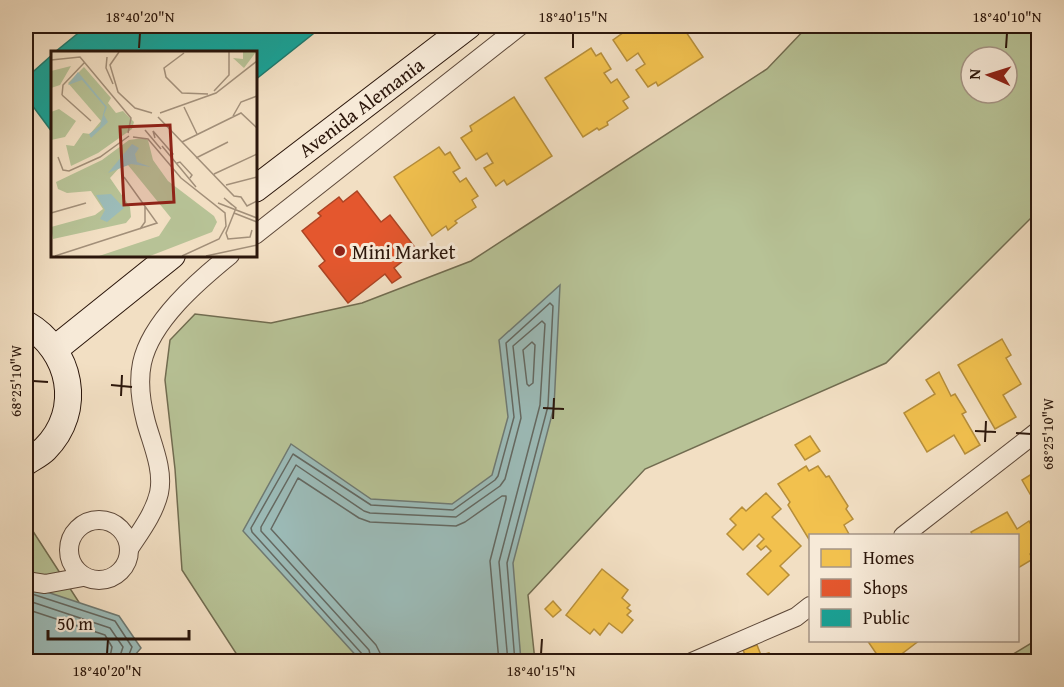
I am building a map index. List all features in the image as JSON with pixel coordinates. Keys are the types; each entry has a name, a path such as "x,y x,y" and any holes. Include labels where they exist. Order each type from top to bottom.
{"street":[{"name":"Avenida Alemania","path":"256,188 468,26"},
{"path":"256,234 520,26"},
{"path":"55,349 171,256"},
{"path":"26,581 45,584 83,577 94,580 106,579 115,576 123,568 129,549 156,505 159,491 160,476 140,391 142,363 151,337 175,307 208,273 229,256"},
{"path":"26,324 39,332 55,349 64,368 68,390 66,411 58,432 45,449 26,462"},
{"path":"906,534 1038,431"},
{"path":"117,526 148,518"},
{"path":"56,582 69,557 73,534 82,524 94,520 107,521 117,526 127,540 129,549"},
{"path":"69,557 74,568 83,577"},
{"path":"692,662 796,617 809,607"}],"green space":[{"path":"808,26 1038,26 1038,211 886,363 645,469 528,595 535,661 241,661 182,570 175,469 165,380 170,340 195,314 271,323 362,303 471,261 767,69"},
{"path":"27,522 117,661 26,661"},
{"path":"1038,639 1038,661 1002,661"}],"water":[{"path":"560,285 554,407 513,563 521,661 361,661 243,531 291,444 371,499 452,504 492,475 508,417 499,340"},
{"path":"26,585 119,616 141,648 130,661 30,662 26,660"}],"building: Homes":[{"path":"682,26 703,57 658,86 656,82 648,87 636,70 645,64 638,53 627,61 613,40 624,32 621,27"},
{"path":"591,48 596,56 601,53 611,69 604,73 611,83 617,79 629,97 623,101 628,108 607,122 608,125 599,130 597,128 583,137 545,78"},
{"path":"514,97 552,156 507,185 504,180 496,186 484,168 493,163 487,153 476,160 461,138 472,131 470,126"},
{"path":"439,147 445,155 450,152 460,168 453,172 460,182 466,178 478,196 472,200 476,207 455,221 457,223 448,230 446,226 432,236 394,177"},
{"path":"1002,339 1011,355 1006,358 1021,384 1003,395 1016,417 995,429 958,365"},
{"path":"939,372 951,396 955,394 966,412 962,414 980,445 965,454 954,435 927,452 904,413 935,394 926,380"},
{"path":"810,436 820,451 805,460 795,445"},
{"path":"806,466 809,471 818,466 826,477 829,476 848,506 846,509 853,519 844,525 849,534 809,534 809,539 778,484"},
{"path":"1038,470 1038,488 1030,494 1022,480"},
{"path":"766,493 781,509 772,517 801,546 780,566 789,575 768,595 747,574 771,551 766,546 761,550 757,546 764,539 759,534 743,550 727,534 736,525 730,519 742,507 746,511"},
{"path":"1007,512 1017,529 1029,521 1038,538 1038,550 1030,554 1033,559 1019,567 1019,534 972,534 971,532"},
{"path":"602,569 628,590 622,598 630,605 627,608 631,611 627,615 633,620 622,633 609,623 600,635 594,629 590,634 566,615"},
{"path":"553,601 561,610 553,617 545,609"},
{"path":"868,642 917,642 891,662 882,662"},
{"path":"757,645 761,655 769,653 772,662 748,662 743,650"}],"building: Shops":[{"path":"357,191 381,222 390,215 417,250 394,268 401,277 392,283 385,274 348,303 319,266 325,261 302,231 321,216 318,213 339,197 343,202"}],"building: Public":[{"path":"87,26 323,26 256,79 256,51 56,51"},
{"path":"51,56 51,131 26,97 26,78"}],"place":[{"name":"Mini Market","path":"340,251"}]}
